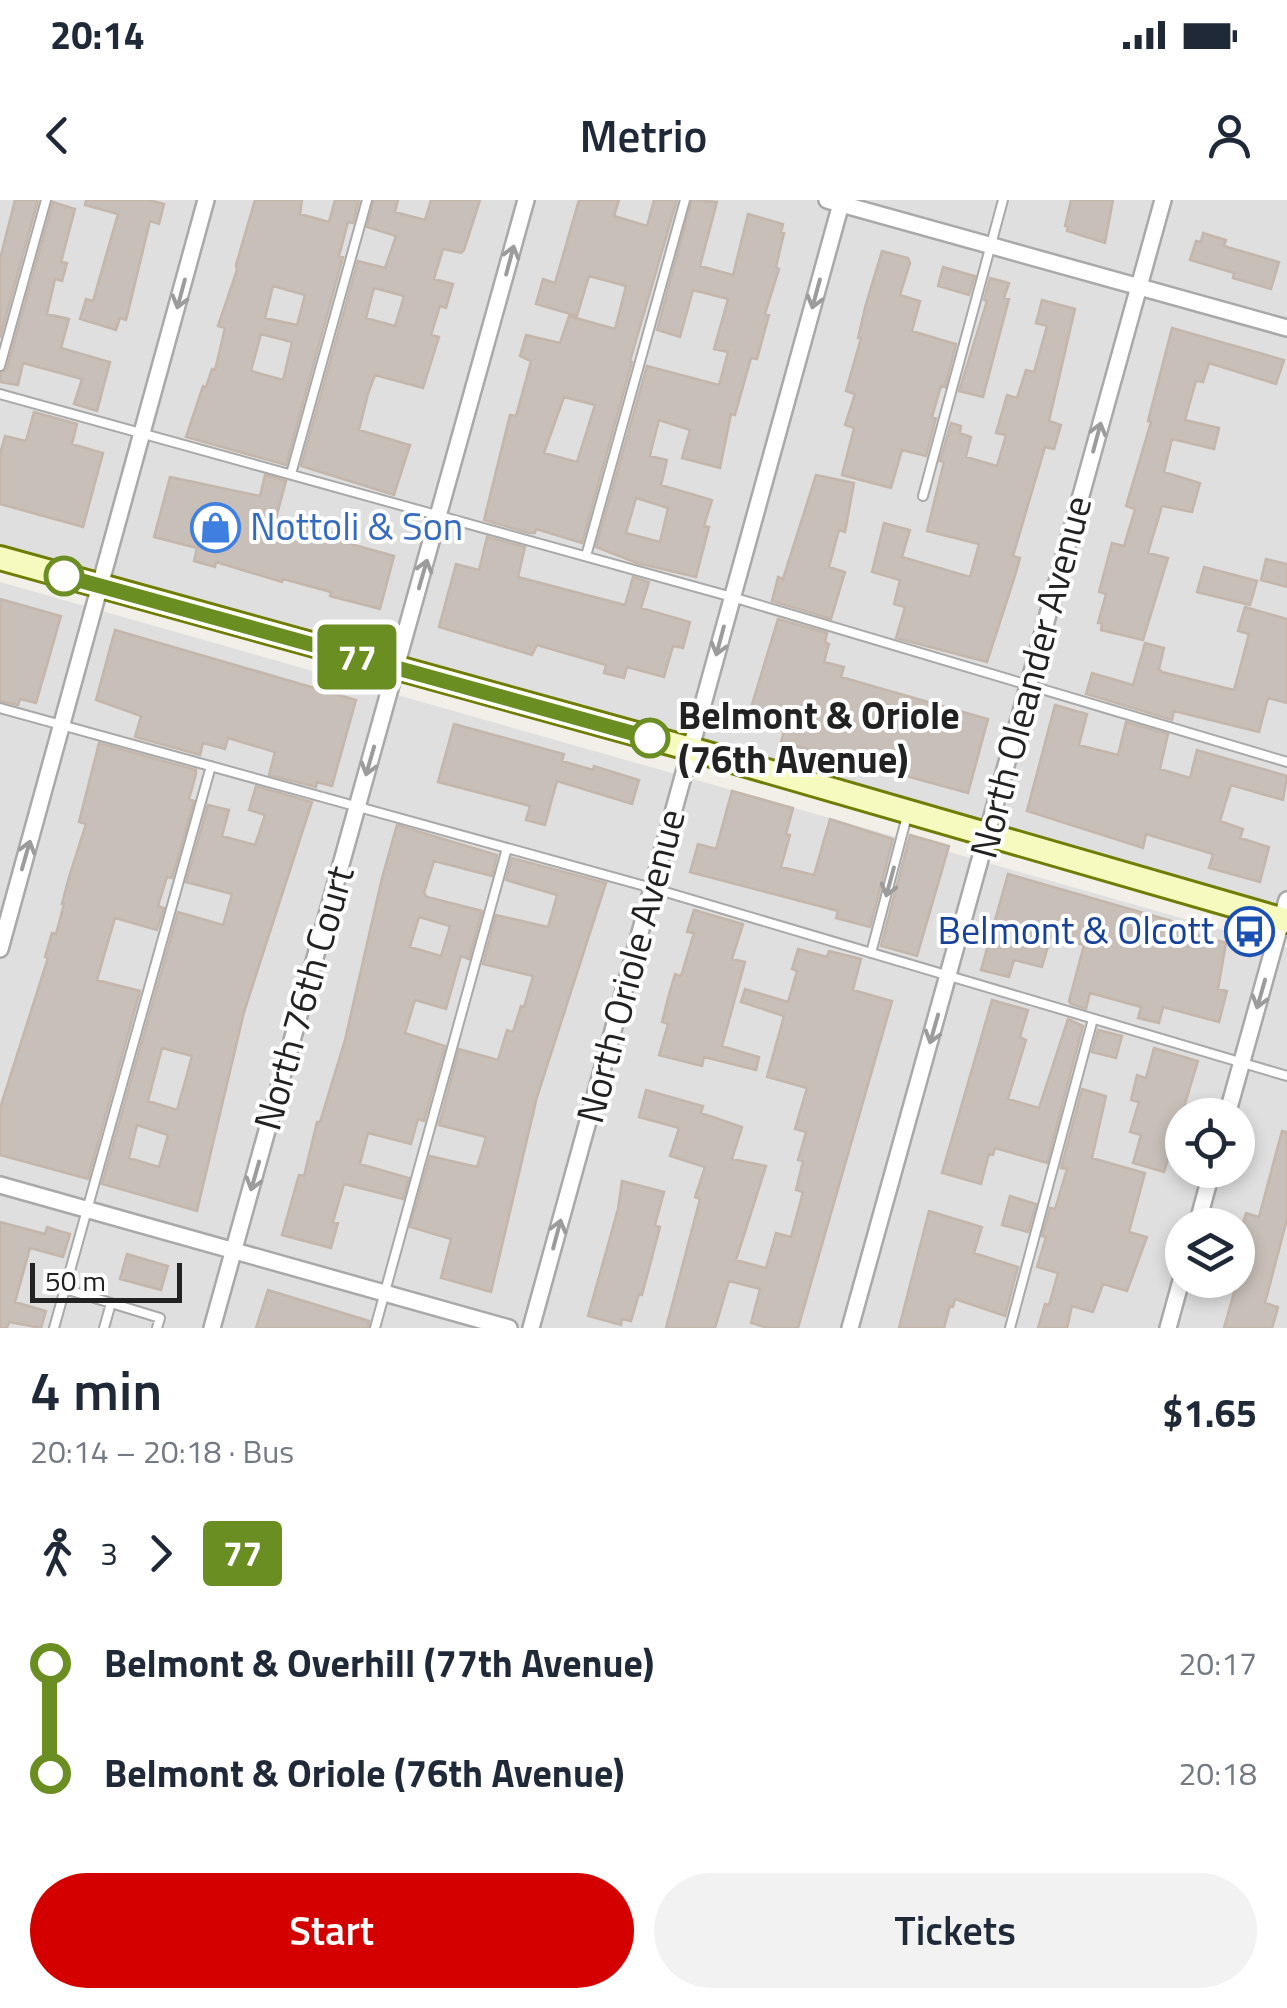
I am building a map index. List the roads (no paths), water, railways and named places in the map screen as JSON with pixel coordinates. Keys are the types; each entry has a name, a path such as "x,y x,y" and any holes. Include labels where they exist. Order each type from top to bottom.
{"main road":[{"path":"0,558 1285,913"}],"street":[{"path":"0,949 206,200"},
{"name":"North 76th Court","path":"212,1328 526,200"},
{"name":"North Oleander Avenue","path":"850,1328 1162,200"},
{"path":"836,201 1287,328"},
{"name":"North Oriole Avenue","path":"531,1328 691,749 836,201"},
{"path":"1233,1098 1285,913"},
{"path":"0,1185 509,1328"},
{"path":"1168,1328 1176,1298"}],"lane":[{"path":"0,366 46,200"},
{"path":"291,474 367,200"},
{"path":"586,556 685,200"},
{"path":"924,496 1003,200"},
{"path":"0,394 732,596 1287,762"},
{"path":"0,708 652,888 1287,1076"},
{"path":"54,1328 211,766"},
{"path":"871,953 908,811"},
{"path":"375,1328 508,848"},
{"path":"1010,1328 1094,1019"},
{"path":"65,1289 159,1323"},
{"path":"104,1328 111,1303"}],"place":[{"name":"Nottoli & Son","path":"215,527"},
{"name":"Belmont & Oriole (76th Avenue)","path":"650,738"},
{"name":"Belmont & Olcott","path":"1249,931"}]}
